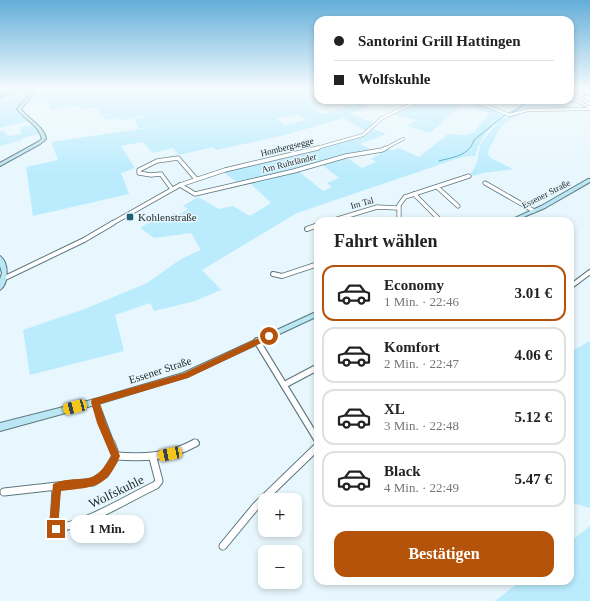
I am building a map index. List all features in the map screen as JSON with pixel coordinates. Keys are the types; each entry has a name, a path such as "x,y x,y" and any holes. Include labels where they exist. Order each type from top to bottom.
{"street":[{"path":"0,165 44,139 45,136 42,132 27,117"},
{"name":"Hombergsegge","path":"4,278 84,240 180,185 196,179 363,135 371,130 376,122 384,117"},
{"name":"Am Ruhrländer","path":"180,185 195,194 294,171 346,156 382,150 403,140"},
{"path":"172,189 161,174 142,174 139,172 140,169 161,161 178,158 196,179"},
{"path":"399,217 399,203 403,198 469,176"},
{"name":"Essener Straße","path":"520,217 573,191 590,180"},
{"path":"485,183 534,211"},
{"path":"437,187 458,206"},
{"path":"414,194 437,217"},
{"name":"Im Tal","path":"344,217 377,207 398,208"},
{"path":"307,228 314,226"},
{"path":"0,258 4,270 4,278 0,288"},
{"path":"273,274 282,276 314,265"},
{"path":"574,284 590,272"},
{"name":"Essener Straße","path":"0,427 95,402 185,375 314,315"},
{"path":"257,341 314,434"},
{"path":"284,385 314,369"},
{"path":"95,402 116,456"},
{"name":"Wolfskuhle","path":"4,492 96,482 108,472 116,456 153,458 177,452 196,443"},
{"path":"224,546 233,531 314,450"},
{"name":"Wolfskuhle","path":"56,487 54,528 56,529 72,525 156,485 159,481 153,458"}],"shaded area":[{"path":"0,117 24,117 28,121 0,128"},
{"path":"103,117 120,117 106,120"},
{"path":"120,117 138,117 122,121"},
{"path":"143,117 286,117 276,119 284,125 307,120 301,117 358,117 374,123 367,132 344,118 281,136 216,150 213,147 179,155 173,148 153,153 143,142 121,146 135,168 121,173 129,194 33,216 26,167 58,160 51,142 147,128 160,125 139,129 134,119"},
{"path":"404,117 448,117 430,133 407,126 416,120"},
{"path":"487,117 503,117 487,132 480,143 475,156 462,157 297,213 202,270 221,290 195,301 154,311 150,303 115,315 124,351 30,375 23,330 87,308 147,283 181,259 201,250 191,233 154,238 140,228 158,218 162,220 174,213 178,215 188,209 183,206 198,197 219,209 233,206 250,216 271,203 248,181 298,171 323,191 332,187 327,183 339,178 321,164 345,156 362,168 376,162 371,159 381,153 381,151 388,148 393,150 399,148 419,157 448,134 466,135 474,132"},
{"path":"507,117 517,117 503,124 498,131 488,155 513,169 483,173 473,176 471,174 477,162 480,146 500,120"},
{"path":"31,125 43,133 22,138 22,140 0,146 0,131 5,131 4,132 9,136 21,134 21,127"},
{"path":"373,129 386,134 360,144 374,151 345,155 293,171 238,183 223,172 365,135"},
{"path":"590,341 590,508 574,503 574,350"},
{"path":"590,526 590,601 495,601 516,585 574,585 574,539"}],"waterway":[{"path":"439,161 464,153 472,145 474,140 502,117"}],"place":[{"name":"Kohlenstraße","path":"130,217"}],"route":[{"path":"56,529 54,528 54,524 56,487 96,482 108,472 116,456 95,402 185,375 269,336"}]}
